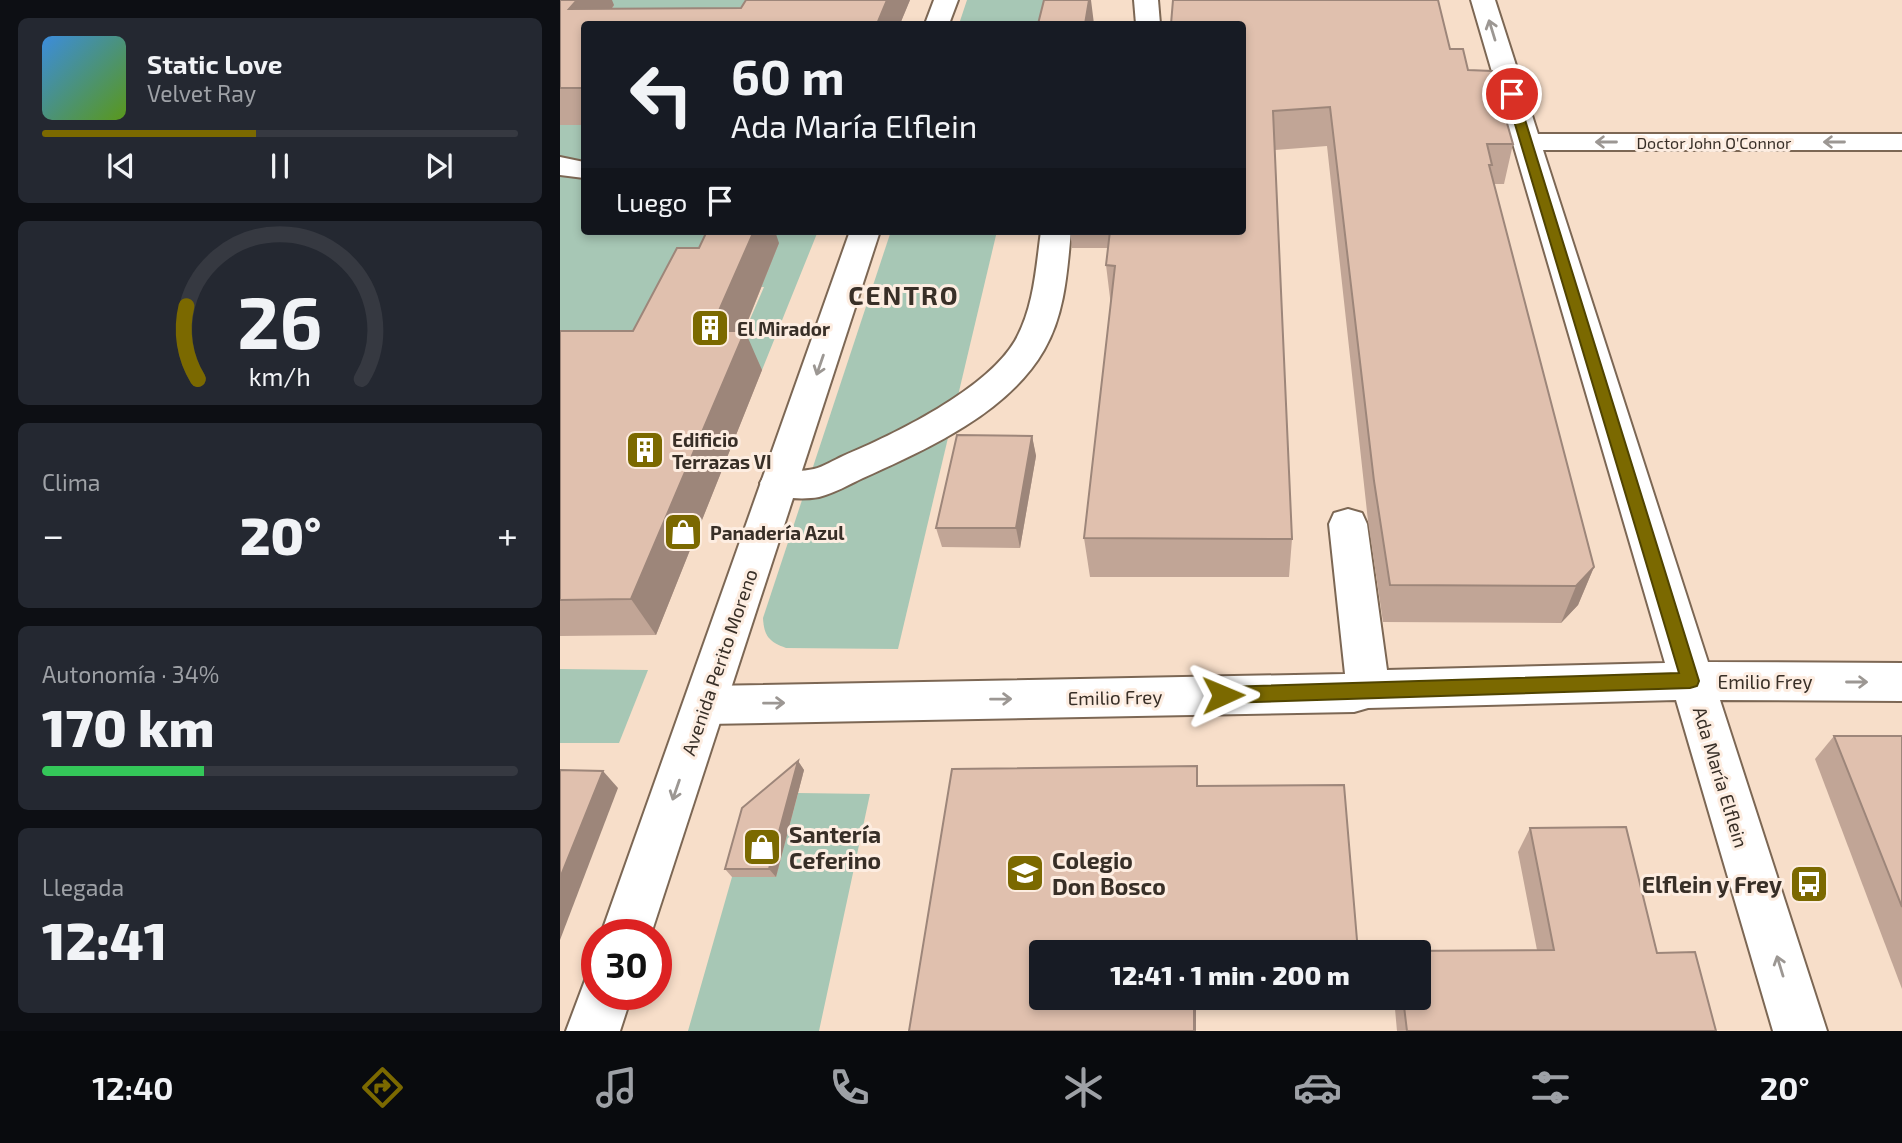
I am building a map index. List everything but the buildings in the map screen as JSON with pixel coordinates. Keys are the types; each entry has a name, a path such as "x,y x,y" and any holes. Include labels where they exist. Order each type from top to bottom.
{"street":[{"path":"938,21 946,0"},
{"path":"1146,0 1147,21"},
{"name":"Ada María Elflein","path":"1483,0 1690,681 1800,1031"},
{"name":"Doctor John O'Connor","path":"1526,142 1902,142"},
{"path":"560,166 581,170"},
{"name":"Avenida Perito Moreno","path":"631,919 864,235"},
{"path":"779,484 818,483 860,465 950,418 1007,372 1027,351 1038,328 1046,303 1055,235"},
{"path":"1348,524 1368,689"},
{"name":"Emilio Frey","path":"706,705 1341,693 1368,689 1690,681 1902,682"},
{"path":"593,1031 600,1010"}],"green space":[{"path":"566,0 777,0 765,21 596,21"},
{"path":"967,0 1051,0 1047,21 960,21"},
{"path":"560,125 581,125 581,235 816,235 762,370 728,370 764,287 695,287 560,394"},
{"path":"890,235 996,235 898,649 786,648 768,638 763,618"},
{"path":"560,669 648,670 619,743 560,743"},
{"path":"798,793 870,794 819,1031 688,1031 732,877 776,876"}],"place":[{"name":"El Mirador","path":"710,328"},
{"name":"Edificio Terrazas VI","path":"645,450"},
{"name":"Panadería Azul","path":"683,532"},
{"name":"Santería Ceferino","path":"762,847"},
{"name":"Colegio Don Bosco","path":"1025,873"},
{"name":"Elflein y Frey","path":"1809,884"}],"district":[{"name":"CENTRO","path":"904,294"}],"route":[{"path":"1223,695 1690,681 1512,94"}]}
